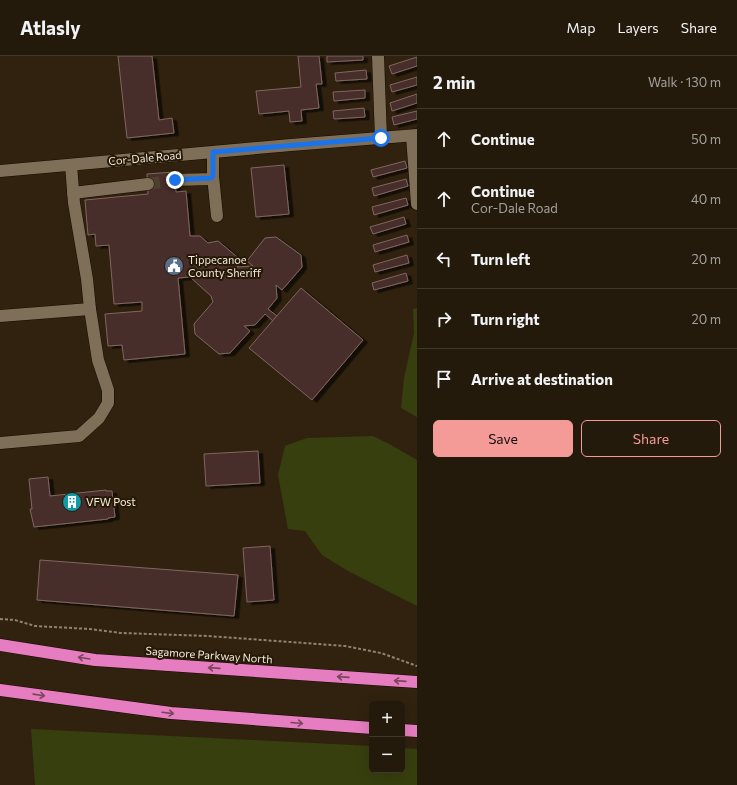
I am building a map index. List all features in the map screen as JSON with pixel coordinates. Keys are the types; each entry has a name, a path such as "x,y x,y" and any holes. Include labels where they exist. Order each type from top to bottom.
{"highway":[{"name":"Sagamore Parkway North","path":"0,645 95,660 417,682"},
{"path":"0,690 171,713 369,728"},
{"path":"405,730 417,731"}],"street":[{"path":"378,56 381,138"},
{"path":"414,135 417,204"},
{"name":"Cor-Dale Road","path":"0,171 414,135"},
{"path":"213,152 213,176 217,216"},
{"path":"0,443 78,436 99,418 108,403 108,390 98,360 70,165"},
{"path":"175,180 211,178 213,176"},
{"path":"73,193 148,184"},
{"path":"0,316 90,309"}],"path":[{"path":"0,618 15,620 35,626 90,629 121,633 208,636 345,646 381,653 417,666"}],"green space":[{"path":"417,308 417,417 401,408 404,378 414,333 413,309"},
{"path":"373,436 417,460 417,606 348,571 322,555 305,531 288,529 278,475 285,446 307,438"},
{"path":"31,729 369,746 369,773 405,773 405,748 417,749 417,785 35,785"}],"building":[{"path":"118,56 152,56 159,120 172,118 174,133 127,138"},
{"path":"298,56 319,56 322,84 316,84 319,108 301,110 302,121 290,122 289,111 259,114 256,91 301,87"},
{"path":"327,56 363,56 363,60 327,62"},
{"path":"417,57 417,66 392,74 389,66"},
{"path":"366,70 367,79 336,81 335,73"},
{"path":"417,77 417,85 392,92 390,85"},
{"path":"365,90 365,98 334,101 333,92"},
{"path":"417,94 417,103 392,111 390,103"},
{"path":"364,108 365,117 334,119 333,111"},
{"path":"417,111 417,119 394,125 392,117"},
{"path":"405,161 407,168 373,177 371,170"},
{"path":"284,165 289,214 256,217 251,168"},
{"name":"Tippecanoe County Sheriff","path":"174,172 176,192 186,191 190,236 200,236 208,243 218,241 242,261 237,267 253,266 247,261 265,238 276,237 301,255 302,267 282,290 276,285 277,298 268,309 277,316 273,321 265,314 255,325 244,326 250,331 230,353 219,354 195,334 194,324 213,302 211,296 190,277 178,278 185,354 124,360 122,345 108,346 105,314 142,311 142,302 114,304 109,245 96,246 95,234 88,235 85,200 148,194 147,174"},
{"path":"406,179 408,186 374,196 372,188"},
{"path":"406,198 408,205 374,215 372,207"},
{"path":"404,217 406,224 373,234 370,227"},
{"path":"407,235 409,242 375,252 373,245"},
{"path":"407,255 409,263 375,272 373,265"},
{"path":"406,273 408,281 374,290 372,283"},
{"path":"301,288 363,340 312,400 249,348"},
{"path":"258,451 260,483 206,486 204,454"},
{"name":"VFW Post","path":"48,477 50,496 106,490 112,491 115,517 34,527 30,509 32,509 29,479"},
{"path":"270,546 274,600 247,602 243,548"},
{"path":"40,560 238,575 234,616 37,600"}],"tunnel":[{"path":"148,184 175,180"}],"place":[{"name":"Tippecanoe County Sheriff","path":"174,266"},
{"name":"VFW Post","path":"72,502"}],"route":[{"path":"175,180 211,178 213,176 213,152 381,138"}]}
